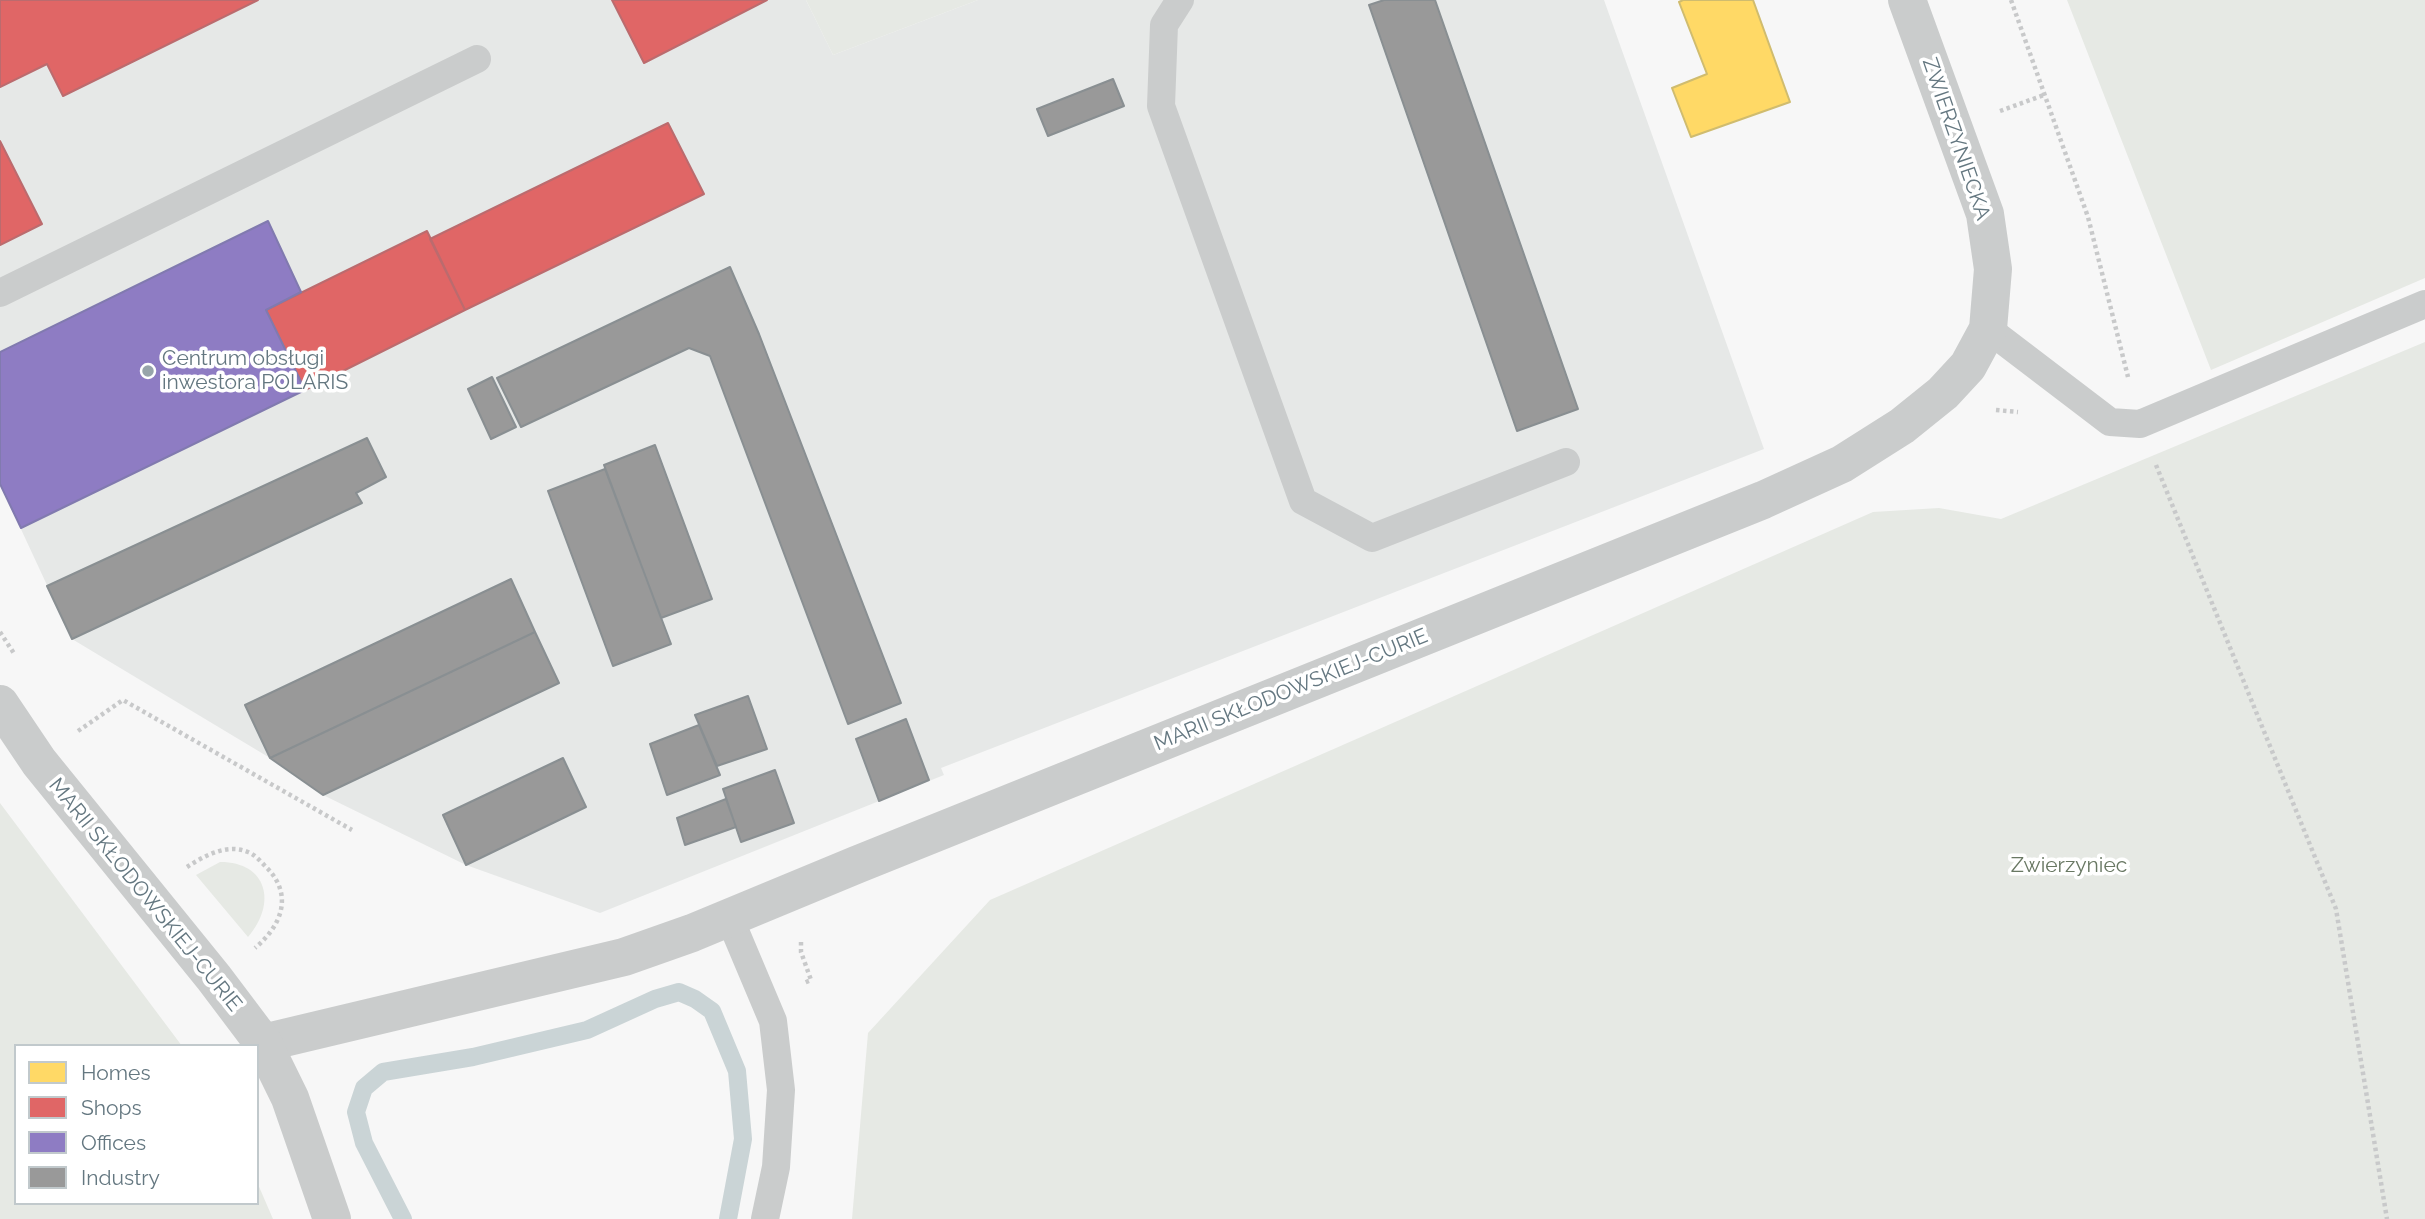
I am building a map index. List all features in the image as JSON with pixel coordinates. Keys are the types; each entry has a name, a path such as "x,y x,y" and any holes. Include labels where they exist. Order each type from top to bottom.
{"street":[{"name":"ZWIERZYNIECKA","path":"1907,0 1985,214 1993,269 1988,329 1968,366 1943,393"},
{"name":"MARII SKŁODOWSKIEJ-CURIE","path":"263,1043 624,957 730,919 856,865 1763,500 1842,464 1902,426 1943,393"},
{"name":"MARII SKŁODOWSKIEJ-CURIE","path":"0,705 39,762 214,978 263,1043 290,1098 332,1219"}],"lane":[{"path":"1180,0 1164,25 1161,106 1303,501 1372,538 1566,462"},
{"path":"0,293 477,59"},
{"path":"1988,329 2110,422 2140,425 2425,304"},
{"path":"730,919 774,1021 781,1090 776,1167 765,1219"}],"path":[{"path":"2011,0 2088,217 2140,425 2336,909 2387,1219"},
{"path":"1992,114 2044,95"},
{"path":"0,632 15,656"},
{"name":"MARII SKŁODOWSKIEJ-CURIE","path":"39,762 123,700 352,831"},
{"path":"186,868 208,854 234,849 259,859 272,873 281,894 280,918 274,930 252,950"},
{"path":"764,999 811,980 801,952 802,938"}],"shaded area":[{"path":"0,0 806,0 833,55 978,0 1604,0 1764,449 941,768 944,775 600,913 466,865 323,795 270,758 72,639 0,484"}],"green space":[{"path":"806,0 978,0 833,55"},
{"path":"2067,0 2425,0 2425,278 2211,370"},
{"name":"Zwierzyniec","path":"2425,342 2425,1219 852,1219 868,1033 990,900 1873,512 1939,508 2001,519"},
{"path":"0,803 181,1044 14,1044 14,1205 259,1205 259,1187 273,1219 0,1219"},
{"path":"220,862 249,869 258,877 263,887 263,911 248,937 196,875"}],"building: Homes":[{"path":"1753,0 1790,102 1691,137 1672,88 1707,74 1679,2"}],"building: Shops":[{"path":"0,0 258,0 63,96 47,64 0,87"},
{"path":"612,0 767,0 644,63"},
{"path":"668,123 704,194 465,310 430,239"},
{"path":"0,141 42,224 0,245"},
{"path":"427,231 465,310 305,390 266,310"}],"building: Offices":[{"name":"Centrum obsługi inwestora POLARIS","path":"268,221 301,292 266,310 305,390 21,528 0,484 0,352"}],"building: Industry":[{"path":"1384,0 1435,0 1578,409 1517,431 1369,5"},
{"path":"1113,79 1124,106 1048,136 1037,109"},
{"path":"730,267 759,334 901,703 848,724 710,356 689,348 521,427 497,378"},
{"path":"492,377 516,427 491,439 468,389"},
{"path":"367,438 386,477 356,493 362,503 72,639 47,586"},
{"path":"655,445 712,599 661,618 604,465"},
{"path":"605,469 671,644 613,666 548,491"},
{"path":"511,579 535,632 270,758 245,705"},
{"path":"535,632 559,683 323,795 270,758"},
{"path":"748,696 767,749 717,766 695,715"},
{"path":"906,719 929,780 879,801 856,739"},
{"path":"699,725 720,775 667,795 650,744"},
{"path":"563,758 586,807 466,865 443,815"},
{"path":"775,770 794,823 741,842 723,789"},
{"path":"726,799 736,827 685,845 677,818"}],"waterway":[{"path":"403,1219 364,1143 356,1112 364,1088 383,1072 473,1057 587,1030 655,999 679,992 712,1011 737,1071 743,1139 728,1219"}],"place":[{"name":"Centrum obsługi inwestora POLARIS","path":"148,371"}]}
